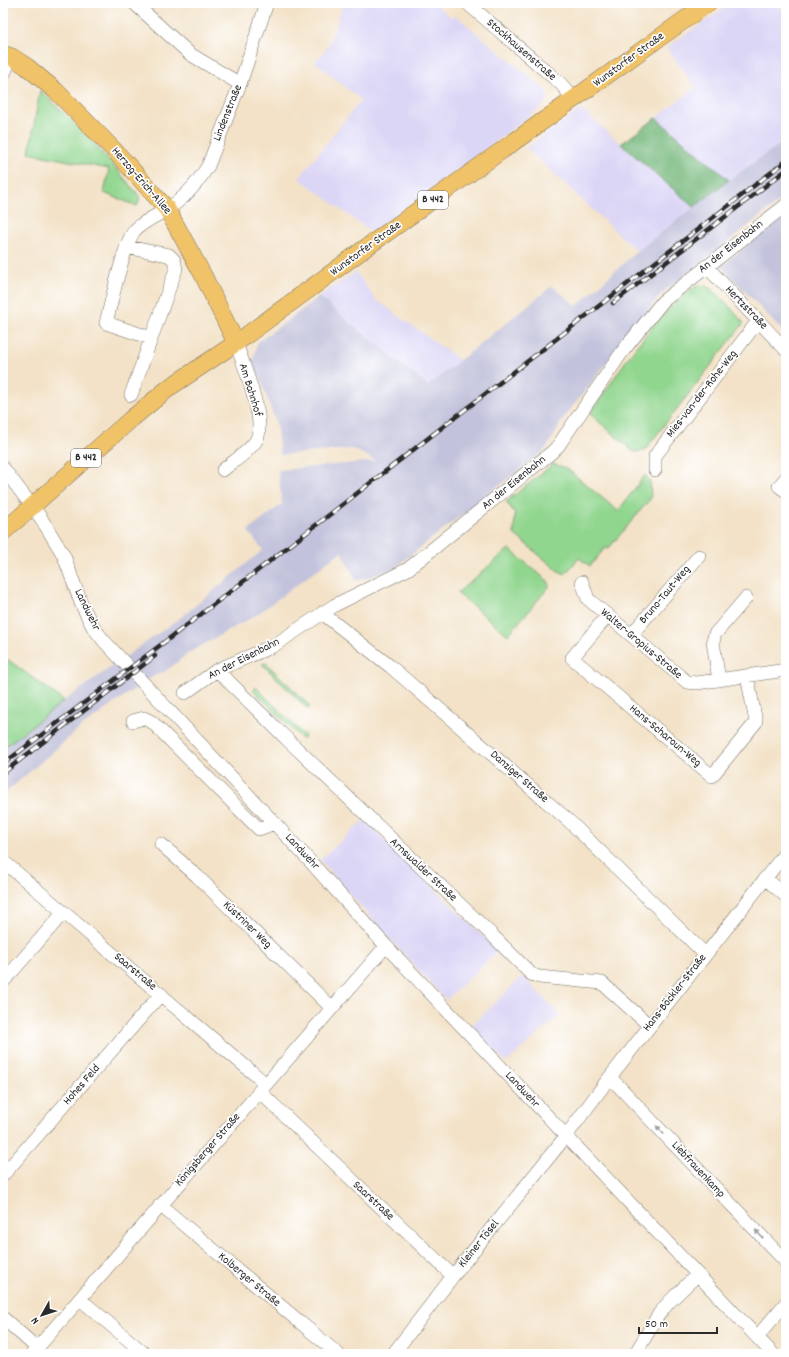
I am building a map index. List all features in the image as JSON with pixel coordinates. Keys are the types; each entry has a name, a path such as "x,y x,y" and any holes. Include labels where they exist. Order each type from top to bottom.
{"main road":[{"name":"Wunstorfer Straße","path":"32,506 170,387 236,343 364,249 708,3"},
{"name":"Herzog-Erich-Allee","path":"7,55 26,66 56,91 114,150 167,209 203,275 236,343"},
{"name":"B 442","path":"3,532 32,506"}],"street":[{"path":"134,3 190,54 240,84"},
{"name":"Lindenstraße","path":"151,338 106,323 126,247 134,231 185,196 208,166 240,84 267,3"},
{"name":"Stockhausenstraße","path":"467,3 561,84 574,99"},
{"path":"3,75 7,55"},
{"name":"An der Eisenbahn","path":"185,693 217,670 273,646 322,613 408,569 558,446 622,352 663,301 786,205"},
{"path":"126,247 169,254 174,260 176,269 131,395"},
{"name":"Hertzstraße","path":"706,266 786,350"},
{"name":"Mies-van-der-Rohe-Weg","path":"655,470 654,456 758,321"},
{"name":"Am Bahnhof","path":"223,470 251,446 256,439 260,422 236,343"},
{"name":"Landwehr","path":"3,468 41,518 64,556 81,603 93,627 104,641 331,883 386,946 773,1354"},
{"path":"786,478 780,486 786,491"},
{"name":"Bruno-Taut-Weg","path":"631,635 699,556"},
{"name":"Walter-Gropius-Straße","path":"582,582 588,599 687,682 697,683 786,670"},
{"path":"719,680 714,642 715,634 746,598"},
{"name":"Danziger Straße","path":"322,613 391,667 569,821 705,954"},
{"name":"Hans-Scharoun-Weg","path":"608,615 572,658 712,776 756,722 747,676"},
{"name":"Arnswalder Straße","path":"217,670 531,974 538,977 602,983 650,1026"},
{"name":"Landwehr","path":"133,721 144,718 152,722 259,829 275,823"},
{"name":"Küstriner Weg","path":"161,844 198,876 331,1007"},
{"name":"Hans-Böckler-Straße","path":"566,1136 705,954 786,852"},
{"name":"Saarstraße","path":"3,861 161,994 262,1088 453,1276"},
{"path":"766,878 786,896"},
{"path":"3,982 64,912"},
{"name":"Königsberger Straße","path":"34,1351 331,1007 386,946"},
{"name":"Hohes Feld","path":"3,1176 161,994"},
{"name":"Liebfrauenkamp","path":"610,1077 786,1262"},
{"name":"Kleiner Tösel","path":"393,1354 453,1276 566,1136"},
{"name":"Kolberger Straße","path":"160,1205 338,1354"},
{"path":"635,1354 659,1314 697,1274"},
{"path":"80,1299 145,1354"},
{"path":"757,1336 786,1303"},
{"path":"3,1318 34,1351"}],"shaded area":[{"path":"344,3 434,3 452,18 455,15 547,91 547,102 479,154 371,232 299,178 361,100 315,62 328,47"},
{"path":"732,3 774,3 786,13 786,140 729,180 656,118 696,87 666,48"},
{"path":"581,109 694,207 637,251 526,148"},
{"path":"786,140 786,196 661,294 565,416 546,449 393,569 357,581 341,552 256,615 190,652 166,671 150,678 81,727 3,795 3,748 64,701 184,615 263,550 248,531 282,504 278,470 376,461 353,449 280,455 276,423 260,378 252,363 258,342 319,297 428,386 552,286 577,306 637,251 729,180"},
{"path":"786,215 786,335 721,266"},
{"path":"356,272 375,299 461,361 428,386 319,297"},
{"path":"364,820 498,951 446,1000 320,860"},
{"path":"523,976 560,1015 506,1063 471,1026"}],"green space":[{"path":"40,90 92,141 139,196 140,199 137,206 104,193 109,169 29,153"},
{"path":"656,118 729,180 694,207 621,144"},
{"path":"701,285 712,290 718,295 744,323 644,451 634,452 590,414 622,367 656,322 687,292"},
{"path":"553,464 566,468 618,511 645,475 650,481 651,498 608,549 605,548 590,566 579,558 565,574 557,570 514,534 515,513 506,502"},
{"path":"509,549 549,582 549,587 508,635 457,593"},
{"path":"3,656 64,701 3,748"},
{"path":"266,663 310,706 308,709 262,664"},
{"path":"256,687 305,736 302,739 253,690"}],"railway":[{"path":"3,764 191,622 786,161"},
{"path":"613,303 786,170"},
{"path":"3,773 155,656"}]}
